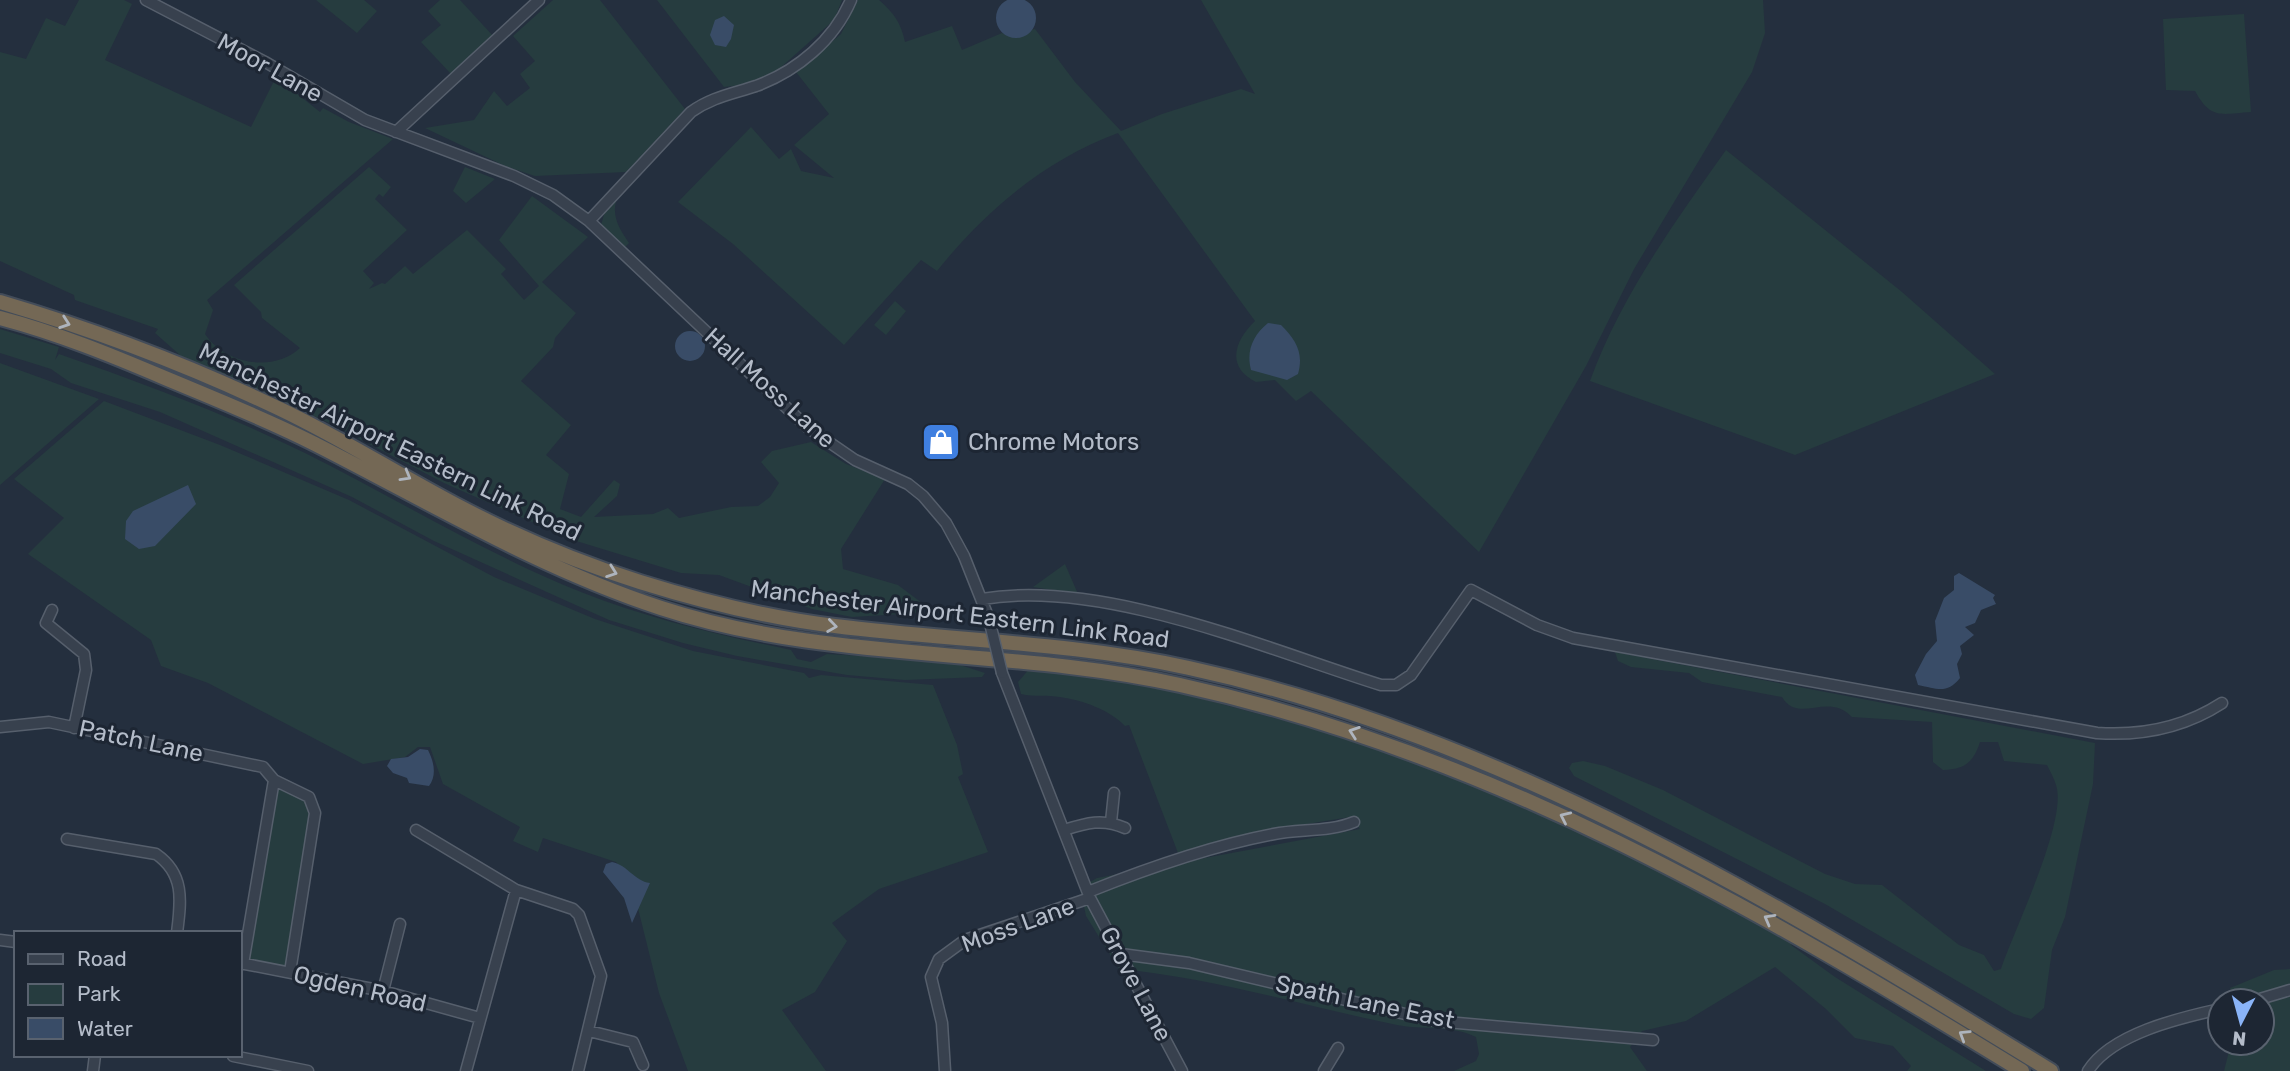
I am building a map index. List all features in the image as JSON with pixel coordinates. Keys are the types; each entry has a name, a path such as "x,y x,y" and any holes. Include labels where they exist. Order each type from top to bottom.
{"highway":[{"name":"Manchester Airport Eastern Link Road","path":"0,302 138,349 241,391 349,444 455,505 509,531 644,583 741,610 811,623 1057,646 1139,658 1274,689 1392,728 1544,791 1698,864 1872,960 2051,1071"},
{"name":"Manchester Airport Eastern Link Road","path":"0,318 88,346 234,406 308,440 503,543 597,586 667,610 769,634 1057,663 1137,676 1309,717 1397,747 1537,804 1721,893 1809,942 2022,1071"}],"street":[{"name":"Moor Lane","path":"146,0 256,57 365,120 396,132"},
{"path":"396,132 539,0"},
{"path":"589,221 691,112 710,98 773,80 806,58 842,21 851,0"},
{"name":"Hall Moss Lane","path":"396,132 514,176 553,195 589,221 807,427 855,460 908,484 923,496 953,534 982,599 1002,673 1089,895"},
{"path":"982,599 1030,595 1109,604 1296,654 1381,685 1396,685 1411,675 1471,590 1537,625 1573,638 2096,733 2120,734 2157,729 2197,719 2222,703"},
{"path":"52,610 46,623 84,653 86,670 74,727"},
{"name":"Patch Lane","path":"0,727 49,722 263,767 274,780 309,797 315,813 290,972"},
{"path":"242,958 274,780"},
{"path":"1111,822 1114,793"},
{"path":"1064,830 1088,822 1111,822 1125,828"},
{"name":"Moss Lane","path":"944,1071 942,1023 931,977 939,958 965,940 1180,859 1233,843 1302,830 1343,827 1354,822"},
{"path":"416,830 516,890 573,909 579,915 601,976 578,1071"},
{"path":"67,839 156,854 168,863 177,875 180,890 177,931"},
{"path":"466,1071 516,890"},
{"name":"Grove Lane","path":"1089,895 1182,1071"},
{"path":"383,991 401,924"},
{"name":"Spath Lane East","path":"1121,954 1189,962 1436,1021 1653,1041"},
{"name":"Ogden Road","path":"242,964 383,991 480,1017"},
{"path":"2088,1071 2095,1060 2109,1049 2170,1021 2206,1012"},
{"path":"589,1031 633,1042 643,1065"},
{"path":"1324,1071 1338,1048"},
{"path":"237,1057 308,1071"}],"green space":[{"path":"79,0 124,0 132,4 105,60 251,127 276,77 320,112 323,108 349,122 393,139 207,300 213,310 205,334 224,352 250,362 263,362 277,361 300,348 262,318 261,312 234,285 369,167 391,187 383,197 379,194 375,199 407,230 363,271 374,283 369,289 385,284 405,266 413,274 467,230 506,269 501,274 524,300 539,286 499,240 532,196 588,237 542,282 576,313 555,338 553,347 521,381 571,425 546,455 569,474 560,509 581,517 614,480 620,484 617,496 594,517 653,514 668,508 679,518 731,507 758,506 770,497 779,483 761,462 772,451 811,442 846,464 885,479 841,549 843,569 898,585 922,603 918,613 852,617 812,609 719,575 681,573 573,540 444,483 327,422 181,356 155,333 158,329 75,300 74,295 0,261 0,52 26,59 46,18 65,26"},
{"path":"316,0 364,0 377,11 357,33"},
{"path":"440,0 460,0 494,37 452,75 421,42 441,25 428,11"},
{"path":"553,0 600,0 685,109 626,172 535,176 505,166 425,128 474,120 494,91 507,106 530,88 520,74 535,61 513,36"},
{"path":"657,0 842,0 834,20 779,69 750,84 724,87"},
{"path":"858,0 879,0 896,19 905,42 952,26 962,50 1002,33 1009,36 1035,29 1075,82 1121,131 1162,114 1241,89 1255,94 1201,0 1763,0 1765,33 1752,72 1634,269 1586,366 1479,552 1311,391 1296,401 1275,380 1256,382 1246,376 1240,369 1236,353 1242,336 1255,321 1118,133 1066,158 1018,190 975,228 937,271 921,260 844,345 733,244 678,202 751,127 779,159 791,149 801,171 834,178 794,145 829,114 796,72 841,34"},
{"path":"2244,14 2251,112 2218,113 2206,107 2195,91 2166,90 2163,19"},
{"path":"1726,150 1902,292 1995,374 1795,455 1590,381 1617,319 1650,261"},
{"path":"465,167 495,179 466,203 453,191"},
{"path":"617,198 616,216 629,243 625,247 601,225 605,211"},
{"path":"895,301 906,311 886,335 874,325"},
{"path":"0,329 59,347 55,360 59,354 245,425 511,561 607,602 684,626 791,650 797,659 811,662 827,654 948,661 985,673 982,677 905,680 847,675 737,656 683,643 609,620 434,541 352,497 160,412 71,383 51,369 0,353"},
{"path":"0,363 99,399 0,485"},
{"path":"104,401 220,445 349,500 494,577 595,619 693,651 804,673 809,678 821,675 933,685 957,745 963,774 958,777 988,852 879,889 832,923 847,941 815,992 782,1010 826,1071 688,1071 659,993 631,880 616,862 543,838 538,852 513,841 520,827 443,784 430,747 418,747 405,757 363,764 208,683 161,666 151,640 28,554 64,518 14,479"},
{"path":"1065,564 1078,594 1033,587"},
{"path":"1615,652 2095,743 2093,784 2065,917 2052,950 2044,1008 2031,1019 2014,1014 1825,904 1574,776 1569,768 1572,763 1583,761 1605,766 1663,790 1825,874 1855,884 1882,885 1959,945 1984,955 1994,971 2001,969 2038,876 2054,823 2058,801 2056,785 2047,765 2004,761 1998,742 1980,742 1967,764 1943,770 1933,762 1932,722 1852,717 1833,707 1797,708 1789,705 1782,697 1702,682 1689,673 1631,667 1618,661"},
{"path":"1031,667 1169,690 1387,748 1539,811 1640,858 1793,939 1791,945 1835,977 1986,1071 1907,1071 1911,1066 1893,1046 1855,1038 1826,1009 1775,967 1686,1021 1642,1031 1630,1047 1647,1071 1454,1071 1476,1061 1479,1054 1476,1037 1447,1029 1397,1025 1189,979 1119,969 1086,916 1080,888 1097,878 1360,829 1350,817 1251,833 1178,853 1129,725 1125,726 1104,711 1077,701 1055,696 1021,694 1018,682"},
{"path":"274,780 313,804 290,972 243,964"},
{"path":"2290,969 2290,1071 2224,1071 2228,1057 2276,1057 2276,987 2232,987 2274,970"}],"water":[{"path":"1008,0 1024,0 1034,10 1034,26 1024,36 1008,36 998,26 998,10"},
{"path":"724,16 734,25 726,47 715,45 710,35 715,20"},
{"path":"1268,323 1281,325 1291,336 1299,353 1298,374 1287,380 1251,370 1249,356 1252,344"},
{"path":"690,331 696,332 704,340 704,352 696,360 690,361 684,360 676,352 675,346 676,340 684,332"},
{"path":"188,485 196,504 155,546 139,549 125,539 126,521 133,511"},
{"path":"1959,573 1995,595 1993,598 1996,604 1981,610 1975,623 1965,627 1974,635 1960,646 1962,654 1957,664 1960,678 1951,686 1942,689 1918,685 1915,675 1926,654 1937,641 1935,621 1944,598 1954,590 1954,576"},
{"path":"420,749 428,750 433,764 434,773 429,786 409,783 407,778 393,773 387,766 391,759 408,757"},
{"path":"612,862 650,883 632,923 624,898 603,872 606,864"}],"place":[{"name":"Chrome Motors","path":"941,442"}]}
